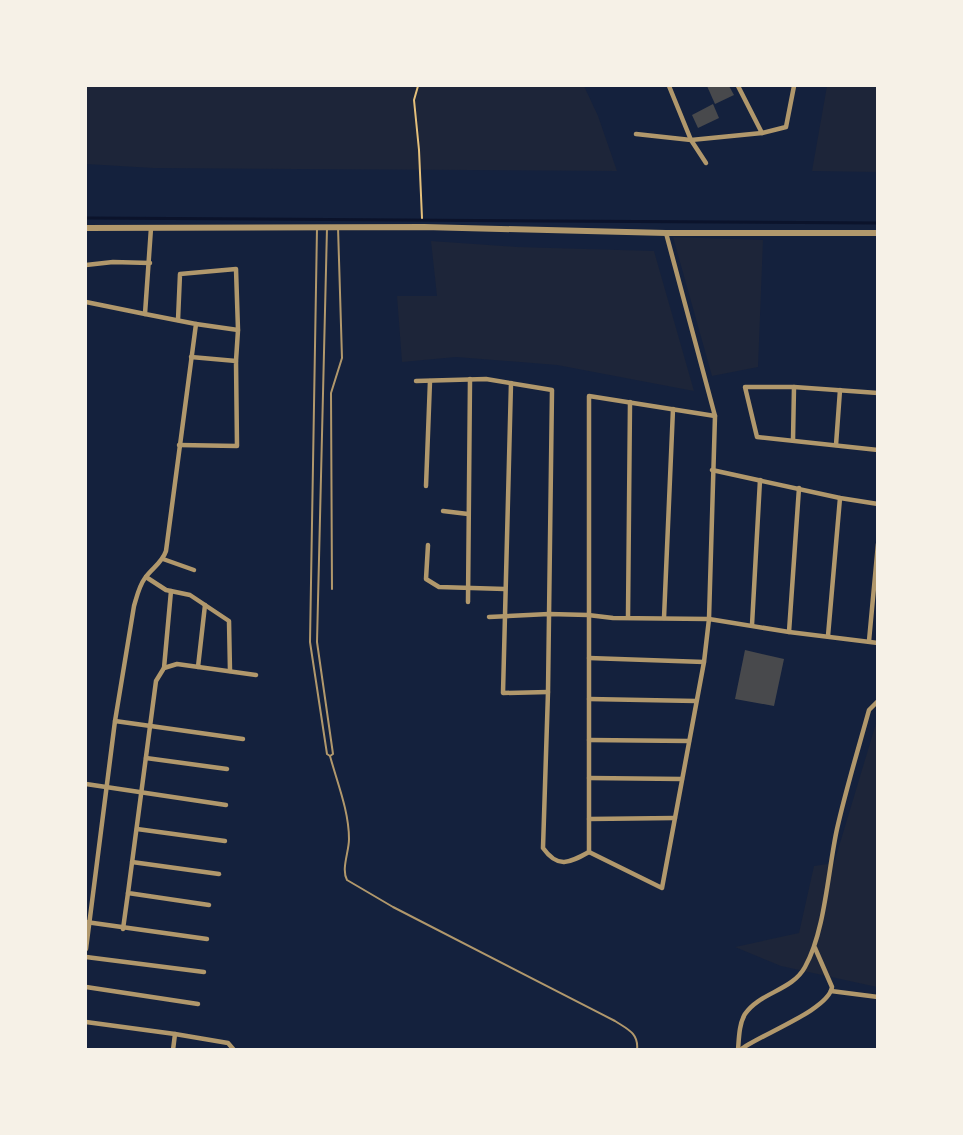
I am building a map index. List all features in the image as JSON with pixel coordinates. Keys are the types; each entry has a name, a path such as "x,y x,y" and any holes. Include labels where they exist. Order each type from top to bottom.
{"street":[{"path":"669,86 691,140 706,163"},
{"path":"738,86 762,133"},
{"path":"636,134 691,140 762,133 786,127 794,86"},
{"path":"86,228 435,227 666,233 878,232"},
{"path":"145,314 151,228"},
{"path":"589,852 662,888 704,662 709,619 715,416 666,233"},
{"path":"86,265 112,262 150,263"},
{"path":"178,320 180,274 236,269 237,446 179,445"},
{"path":"86,302 238,330"},
{"path":"86,949 87,923 115,721 134,606 139,589 146,577 164,559 196,324"},
{"path":"191,357 236,361"},
{"path":"468,602 470,379"},
{"path":"416,381 486,379 552,390 548,692 543,848 549,856 562,863 570,862 589,852"},
{"path":"426,486 430,381"},
{"path":"511,383 503,693 548,692"},
{"path":"878,393 794,387 745,387 757,437 878,450"},
{"path":"793,440 794,387"},
{"path":"836,445 840,390"},
{"path":"589,852 589,396 715,416"},
{"path":"628,617 630,402"},
{"path":"664,618 673,409"},
{"path":"712,470 878,504"},
{"path":"752,625 760,480"},
{"path":"789,632 799,488"},
{"path":"828,636 840,498"},
{"path":"443,512 468,514"},
{"path":"428,544 426,579 439,587 506,589"},
{"path":"869,641 878,544"},
{"path":"164,559 194,570"},
{"path":"146,577 171,591 190,596 229,621 230,671"},
{"path":"123,929 156,681 164,668 171,591"},
{"path":"198,667 205,605"},
{"path":"489,617 549,614 613,618 709,619 878,643"},
{"path":"589,657 704,662"},
{"path":"164,668 177,664 256,675"},
{"path":"589,699 696,701"},
{"path":"739,1050 740,1029 746,1014 754,1004 790,984 800,975 815,948 837,830 868,710 878,701"},
{"path":"115,721 243,739"},
{"path":"589,740 689,741"},
{"path":"147,758 227,769"},
{"path":"589,778 682,779"},
{"path":"86,784 226,805"},
{"path":"589,819 675,818"},
{"path":"137,829 225,841"},
{"path":"132,862 219,874"},
{"path":"128,893 209,905"},
{"path":"87,923 207,939"},
{"path":"739,1050 824,1001 831,991 830,983 815,948"},
{"path":"86,957 204,972"},
{"path":"86,987 198,1004"},
{"path":"831,991 878,997"},
{"path":"86,1022 228,1043 234,1050"},
{"path":"173,1050 176,1034"}],"lane":[{"path":"332,589 331,393 342,358 338,227"},
{"path":"316,228 310,642 327,754 330,756 348,830 345,873 347,880 393,907 615,1021 634,1034 638,1042 637,1050"},
{"path":"327,228 317,642 333,754 330,756"},
{"path":"314,360 324,360"},
{"path":"312,509 321,510"}],"path":[{"path":"418,86 414,100 422,220"}],"shaded area":[{"path":"86,86 584,86 598,116 617,171 153,168 86,164"},
{"path":"827,86 877,86 877,172 812,171"},
{"path":"673,237 763,240 758,367 712,376"},
{"path":"431,241 517,247 654,251 694,391 557,365 456,357 402,362 397,296 437,296"},
{"path":"877,720 877,987 781,966 735,947 799,933 814,866 834,863"}],"building":[{"path":"707,86 729,86 734,95 715,104"},
{"path":"713,104 719,118 698,128 692,115"},
{"path":"745,650 784,659 774,706 735,699"}],"waterway":[{"path":"86,218 878,223"}]}
